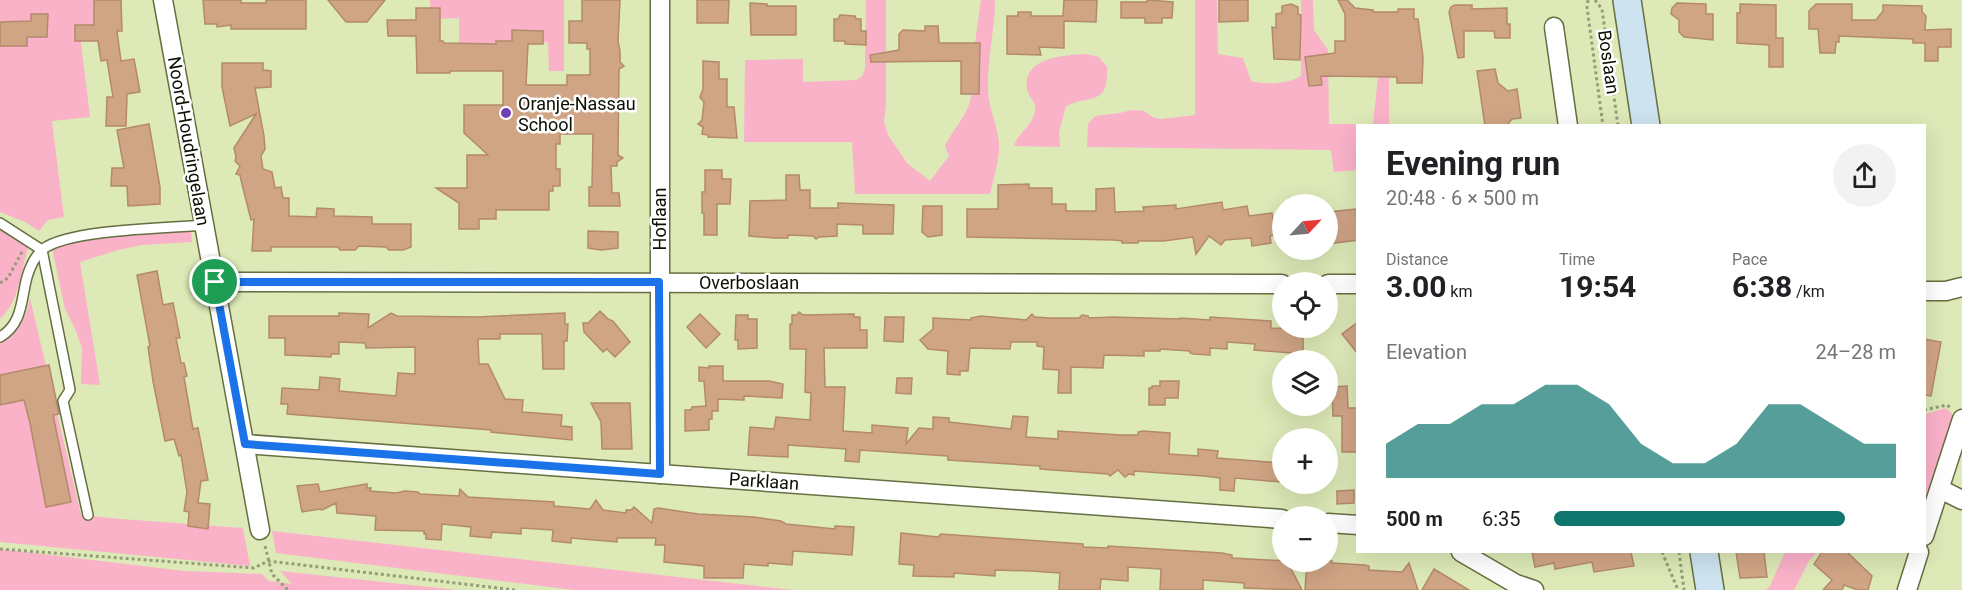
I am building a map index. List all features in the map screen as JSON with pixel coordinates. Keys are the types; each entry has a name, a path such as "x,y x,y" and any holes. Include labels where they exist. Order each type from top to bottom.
{"street":[{"name":"Noord-Houdringelaan","path":"163,0 260,530"},
{"name":"Hoflaan","path":"660,0 660,474"},
{"name":"Boslaan","path":"1628,0 1646,124"},
{"path":"1554,27 1568,124"},
{"name":"Overboslaan","path":"215,282 1272,284"},
{"path":"1338,284 1356,284"},
{"path":"1926,291 1946,291 1962,287"},
{"path":"1926,530 1940,489 1958,415"},
{"name":"Parklaan","path":"245,444 1272,518"},
{"path":"1940,489 1962,500"},
{"path":"1338,524 1356,525"},
{"path":"1463,553 1516,584 1534,590"},
{"path":"1704,553 1710,590"},
{"path":"1907,590 1918,553"}],"lane":[{"path":"0,223 42,250 70,390 63,401 88,515"},
{"path":"0,337 14,325 20,313 27,277 33,262 42,250 61,240 88,235 205,225"}],"path":[{"name":"Boslaan","path":"1588,0 1587,7 1603,124"},
{"name":"Boslaan","path":"1595,0 1602,9 1618,124"},
{"path":"0,283 8,278 28,241"},
{"path":"1926,410 1947,405 1958,415"},
{"path":"260,530 272,574 288,590"},
{"path":"0,549 254,568 268,561 490,589 515,590"},
{"path":"1662,553 1678,590"},
{"path":"1679,553 1684,590"}],"shaded area":[{"path":"0,0 101,0 106,30 80,34 90,117 52,121 64,217 48,220 39,231 25,222 0,212"},
{"path":"430,0 564,0 564,71 549,71 548,42 459,47 459,18 431,19"},
{"path":"866,0 886,0 884,121 888,135 907,163 930,181 949,156 945,146 965,114 971,98 970,79 981,0 995,0 988,89 999,150 990,194 855,194 852,142 744,142 745,60 803,59 803,82 856,80 862,76 865,69"},
{"path":"1195,0 1217,0 1218,54 1243,58 1251,81 1270,83 1290,81 1301,76 1301,0 1313,0 1314,30 1328,50 1329,124 1356,124 1356,170 1334,172 1331,150 1087,147 1088,124 1095,116 1132,110 1144,111 1161,119 1195,115"},
{"path":"1086,54 1099,57 1107,67 1105,88 1096,97 1066,106 1059,132 1060,147 1014,146 1034,116 1035,105 1027,90 1027,79 1031,71 1037,64 1046,60 1067,55"},
{"path":"1378,77 1389,77 1389,124 1373,124"},
{"path":"0,224 32,237 13,302 0,319"},
{"path":"191,230 192,242 142,245 80,262 100,385 81,384 82,348 65,309 52,248 76,237"},
{"path":"30,298 81,515 243,528 250,566 0,542 0,339 13,332 21,323"},
{"path":"1946,408 1956,418 1926,515 1926,414"},
{"path":"272,531 793,590 574,590 276,553"},
{"path":"0,549 185,571 262,574 269,581 292,584 280,571 458,590 0,590"},
{"path":"1785,553 1816,553 1809,561 1794,590 1766,590"}],"building":[{"path":"94,0 121,0 122,31 117,31 121,61 134,59 140,92 127,94 126,126 106,126 107,97 113,97 107,60 101,61 98,41 75,41 75,25 94,25"},
{"path":"203,0 241,0 241,3 266,3 266,0 306,0 306,29 231,29 231,25 217,27 217,24 205,24"},
{"path":"328,0 385,0 367,22 346,22"},
{"name":"Oranje-Nassau School","path":"582,0 620,0 618,41 620,62 624,66 619,69 618,155 623,158 617,162 617,166 611,166 612,193 619,193 620,206 589,206 589,187 592,187 593,134 560,134 560,144 556,144 556,169 560,169 560,186 553,186 553,191 549,191 549,210 496,210 496,219 479,219 479,229 459,229 459,203 436,188 467,188 467,155 488,155 464,133 464,105 503,105 503,71 417,73 416,36 388,36 387,20 416,20 416,8 440,8 440,41 444,43 496,44 496,41 512,41 512,30 543,31 543,44 528,44 526,85 567,85 567,75 590,75 590,49 587,49 587,43 569,43 569,21 582,21"},
{"path":"697,0 729,0 728,23 697,23"},
{"path":"1064,0 1097,0 1096,22 1064,21 1064,48 1039,47 1041,55 1007,54 1007,16 1018,16 1018,12 1031,12 1031,16 1063,16"},
{"path":"1147,0 1173,2 1172,18 1162,18 1162,23 1145,23 1145,18 1121,18 1121,2 1147,2"},
{"path":"1219,0 1248,0 1248,21 1219,22"},
{"path":"1338,0 1347,0 1355,8 1373,10 1373,12 1398,12 1398,9 1414,9 1414,19 1418,19 1423,57 1422,83 1397,83 1397,77 1321,76 1322,85 1309,86 1305,57 1335,53 1335,41 1345,41 1345,14"},
{"path":"750,3 767,4 767,6 796,6 796,35 751,35"},
{"path":"1677,3 1706,4 1706,14 1713,14 1713,40 1684,37 1679,32 1679,20 1671,14 1672,8"},
{"path":"1291,4 1298,7 1298,14 1301,15 1300,60 1274,59 1272,27 1276,28 1276,14 1282,13 1282,6"},
{"path":"1740,4 1776,5 1776,38 1783,38 1783,67 1769,67 1769,45 1737,43 1737,13 1740,13"},
{"path":"1816,4 1852,4 1852,20 1876,20 1883,11 1883,5 1922,6 1922,12 1926,16 1925,30 1951,29 1951,47 1938,47 1938,61 1925,61 1925,43 1913,43 1913,39 1839,36 1835,53 1820,53 1818,29 1809,29 1809,11"},
{"path":"1455,5 1472,5 1472,9 1507,8 1510,38 1495,38 1494,31 1464,31 1464,57 1458,58 1449,12"},
{"path":"31,14 48,14 47,37 27,37 27,46 0,46 0,22 31,21"},
{"path":"840,15 855,16 856,19 861,19 861,31 866,31 866,45 834,41 834,19 838,19"},
{"path":"925,26 938,26 939,43 980,43 979,94 961,94 961,61 871,62 870,55 899,50 899,34 903,30 925,31"},
{"path":"703,61 719,62 719,79 727,79 727,107 734,107 737,138 708,137 709,135 702,134 703,127 698,124 702,120 704,102 700,97 703,89"},
{"path":"222,63 263,63 263,70 271,71 271,87 255,88 264,136 265,149 261,156 263,169 272,172 275,188 281,187 283,198 289,198 289,216 316,217 317,208 334,209 334,216 372,217 372,224 411,224 411,247 403,250 389,250 386,247 359,246 355,250 340,250 338,247 271,247 271,251 252,251 254,219 251,220 240,175 236,174 240,166 235,161 234,148 256,114 230,126 222,87"},
{"path":"1495,69 1498,83 1508,91 1517,89 1521,118 1512,119 1508,124 1485,124 1477,71"},
{"path":"149,124 160,187 160,204 128,206 127,186 111,186 112,168 124,168 117,130"},
{"path":"705,170 722,170 722,179 731,179 730,204 717,204 717,235 704,235 702,192 705,192"},
{"path":"786,175 799,175 800,190 810,190 810,208 838,208 838,203 894,205 893,234 863,234 863,225 837,224 837,236 816,239 813,236 788,235 788,238 775,238 749,236 750,201 786,200"},
{"path":"1029,184 1029,188 1052,188 1052,204 1066,204 1066,211 1096,211 1096,189 1114,188 1115,212 1144,211 1143,207 1176,205 1176,209 1222,202 1223,210 1247,206 1249,216 1272,213 1271,243 1252,246 1251,238 1225,240 1221,245 1209,236 1196,254 1193,237 1122,243 1122,241 1114,240 967,237 967,209 998,209 998,185"},
{"path":"923,206 942,206 942,235 928,237 922,232"},
{"path":"1356,209 1356,240 1338,243 1338,211"},
{"path":"588,231 618,232 618,248 601,250 588,248"},
{"path":"157,271 163,305 173,303 180,338 176,338 181,363 184,363 187,376 184,377 193,429 198,428 208,480 201,481 198,503 210,504 208,529 188,526 189,512 184,511 187,492 181,455 179,456 174,439 165,441 153,381 148,347 150,346 137,275"},
{"path":"600,311 613,321 630,342 615,357 607,349 603,352 584,332 583,323 588,323"},
{"path":"799,312 803,315 854,314 854,317 860,317 860,330 867,330 867,348 824,348 825,387 845,387 843,431 872,433 872,425 908,428 906,444 919,428 933,429 933,417 949,418 949,422 1011,429 1013,416 1028,417 1026,437 1058,439 1058,431 1121,435 1138,435 1138,432 1143,431 1170,433 1169,454 1198,456 1198,449 1218,451 1217,458 1272,462 1272,481 1235,478 1234,491 1220,490 1220,478 1204,476 1134,471 1134,475 1129,474 1125,477 1118,470 1110,476 1040,469 1040,466 948,460 948,456 860,450 859,462 845,461 846,449 788,445 788,457 748,455 750,427 774,429 776,417 810,420 811,393 805,392 806,349 790,349 790,324 792,324 792,315 797,315"},
{"path":"339,313 369,314 368,328 391,313 397,316 476,317 565,313 565,324 568,324 567,341 564,341 564,369 543,369 542,334 500,334 500,339 478,339 479,364 488,364 505,399 523,400 522,412 562,415 561,426 572,427 572,440 491,432 491,430 287,414 288,404 281,404 282,388 319,390 320,377 340,379 339,391 396,396 398,373 415,374 415,347 366,348 365,343 339,342 339,354 331,354 331,357 285,355 285,338 269,338 269,316 339,316"},
{"path":"700,314 720,334 706,348 687,327"},
{"path":"1032,314 1035,317 1049,318 1079,318 1082,315 1089,318 1210,320 1210,317 1271,321 1272,338 1303,338 1303,350 1254,350 1255,344 1227,342 1227,349 1210,348 1210,355 1160,349 1160,351 1144,351 1144,356 1104,355 1103,368 1071,367 1071,393 1058,393 1059,370 1043,369 1044,347 1037,346 1037,342 1011,342 1010,349 970,348 968,371 960,371 960,375 947,374 948,351 928,349 920,340 933,329 933,318 971,320 971,318 981,316 1026,320"},
{"path":"736,315 748,315 748,319 757,319 757,348 738,349 738,340 735,340"},
{"path":"885,317 904,317 903,342 884,341"},
{"path":"1356,324 1356,352 1342,334"},
{"path":"1926,339 1941,342 1931,396 1926,395"},
{"path":"49,365 59,414 53,415 71,502 46,507 24,400 0,405 0,375"},
{"path":"709,366 723,366 723,381 769,381 783,384 782,398 744,396 744,400 718,399 718,411 712,411 709,430 685,431 685,410 706,406 704,381 699,381 699,367 709,368"},
{"path":"897,378 912,378 911,394 896,393"},
{"path":"1160,381 1179,381 1178,398 1165,398 1165,405 1149,405 1149,388 1160,386"},
{"path":"1347,386 1348,408 1356,408 1356,452 1342,452 1342,416 1338,416 1338,387"},
{"path":"591,403 630,403 632,449 602,449 601,422"},
{"path":"318,484 320,492 367,484 367,488 371,488 370,491 396,493 405,491 459,496 460,489 468,497 554,502 554,506 590,509 596,500 603,510 626,513 626,510 634,507 652,523 654,509 658,508 698,514 754,517 781,521 786,524 835,529 835,526 854,527 852,555 793,551 792,565 744,564 743,578 704,578 704,566 664,562 665,545 655,545 656,538 617,538 617,542 571,538 571,543 552,541 553,530 521,528 521,534 492,532 491,538 470,536 471,527 442,524 441,540 426,539 424,531 375,530 376,516 337,513 336,503 322,510 302,512 297,486"},
{"path":"1354,490 1354,503 1337,504 1338,491"},
{"path":"901,533 938,537 941,534 1083,544 1083,547 1108,548 1108,546 1222,553 1232,555 1232,558 1272,560 1272,572 1293,572 1302,590 1244,588 1244,583 1203,580 1203,590 1160,590 1161,569 1128,567 1128,581 1101,579 1100,590 1059,590 1060,573 995,570 995,576 954,573 954,577 913,576 914,565 899,564"},
{"path":"1532,553 1631,553 1634,566 1594,572 1592,562 1555,569 1554,563 1535,567"},
{"path":"1736,553 1764,553 1767,577 1740,578"},
{"path":"1821,553 1848,553 1872,576 1868,590 1858,590 1844,585 1842,590 1823,590 1832,580 1814,564"},
{"path":"1338,563 1365,565 1369,566 1369,570 1402,572 1409,563 1418,590 1305,590 1306,572 1338,572"},
{"path":"1434,569 1469,590 1422,590"}],"place":[{"name":"Oranje-Nassau School","path":"506,113"}],"route":[{"path":"215,282 659,282 660,474 245,444 215,282"}]}
